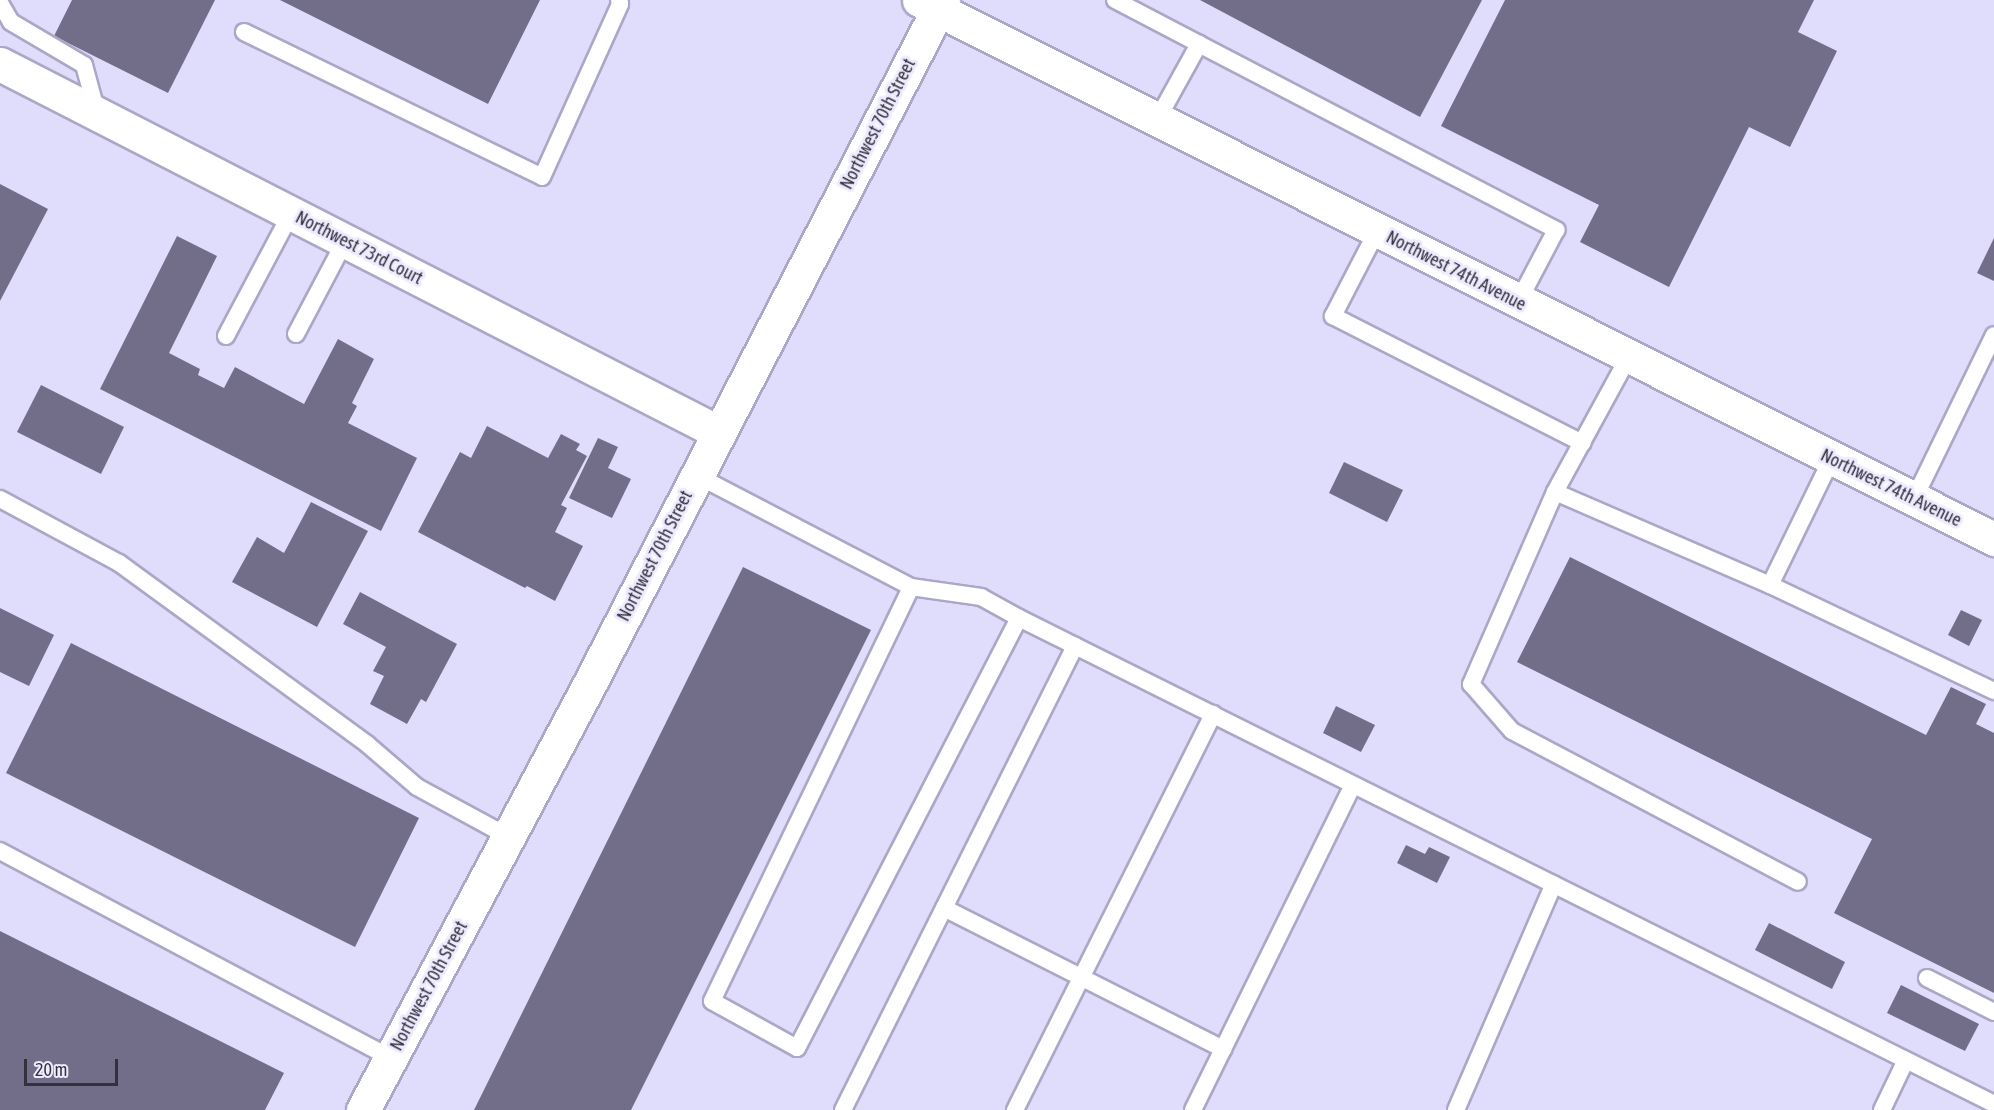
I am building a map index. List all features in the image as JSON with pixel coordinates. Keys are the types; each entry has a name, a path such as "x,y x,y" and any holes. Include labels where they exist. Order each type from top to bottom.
{"street":[{"name":"Northwest 74th Avenue","path":"933,3 1157,120 1628,358 1994,539"},
{"name":"Northwest 70th Street","path":"363,1110 509,837 696,475 933,3"},
{"name":"Northwest 73rd Court","path":"0,64 718,432"}],"lane":[{"path":"244,32 542,177 620,4 619,0"},
{"path":"1115,0 1556,230 1518,302"},
{"path":"0,3 11,22 84,65 98,114"},
{"path":"1157,120 1199,44"},
{"path":"226,336 291,213"},
{"path":"1377,231 1333,316 1582,443"},
{"path":"296,334 345,241"},
{"path":"1914,499 1994,335"},
{"path":"1628,358 1555,492 1471,684 1512,731 1798,882"},
{"path":"1770,585 1832,458"},
{"path":"696,475 911,587 981,597 1994,1104"},
{"path":"1555,492 1770,585 1994,692"},
{"path":"0,499 119,563 367,744 417,787 509,837"},
{"path":"911,587 712,1001 797,1048 1019,618"},
{"path":"843,1110 1075,646"},
{"path":"1015,1110 1213,714"},
{"path":"1193,1110 1353,785"},
{"path":"0,851 391,1058"},
{"path":"1456,1110 1554,885"},
{"path":"944,908 1223,1049"},
{"path":"1927,978 1994,1012"},
{"path":"1882,1110 1906,1060"}],"building":[{"path":"72,0 215,0 168,93 54,36"},
{"path":"280,0 540,0 488,104"},
{"path":"1200,0 1482,0 1420,117"},
{"path":"1505,0 1814,0 1798,32 1837,51 1790,147 1749,127 1669,287 1580,242 1599,205 1441,126"},
{"path":"0,184 48,209 0,301"},
{"path":"177,236 217,256 169,353 200,369 198,375 224,388 235,367 304,404 338,339 374,359 352,403 357,406 348,423 417,458 381,531 100,389"},
{"path":"1994,238 1994,281 1977,273"},
{"path":"41,385 124,427 101,474 17,432"},
{"path":"487,426 548,458 561,434 580,444 576,450 587,456 561,505 567,508 555,532 583,546 555,601 527,586 525,588 418,532 460,452 471,458"},
{"path":"598,438 618,447 608,468 631,479 612,518 569,498"},
{"path":"1344,462 1403,490 1387,522 1329,493"},
{"path":"311,502 368,531 317,627 232,582 257,537 284,553"},
{"path":"1570,557 1926,735 1951,687 1986,704 1976,724 1994,733 1994,993 1834,913 1872,839 1517,662"},
{"path":"743,567 871,630 631,1110 474,1110"},
{"path":"360,592 457,644 426,702 421,699 407,724 370,704 384,676 373,671 386,647 343,624"},
{"path":"0,608 54,635 29,686 0,672"},
{"path":"1961,610 1982,620 1969,646 1948,635"},
{"path":"71,643 419,818 355,947 6,773"},
{"path":"1336,706 1375,725 1361,752 1323,733"},
{"path":"1406,845 1425,854 1429,847 1450,857 1437,883 1397,863"},
{"path":"1769,923 1845,962 1832,989 1755,950"},
{"path":"0,931 284,1073 265,1110 0,1110"},
{"path":"1901,985 1979,1024 1965,1051 1887,1013"}]}
